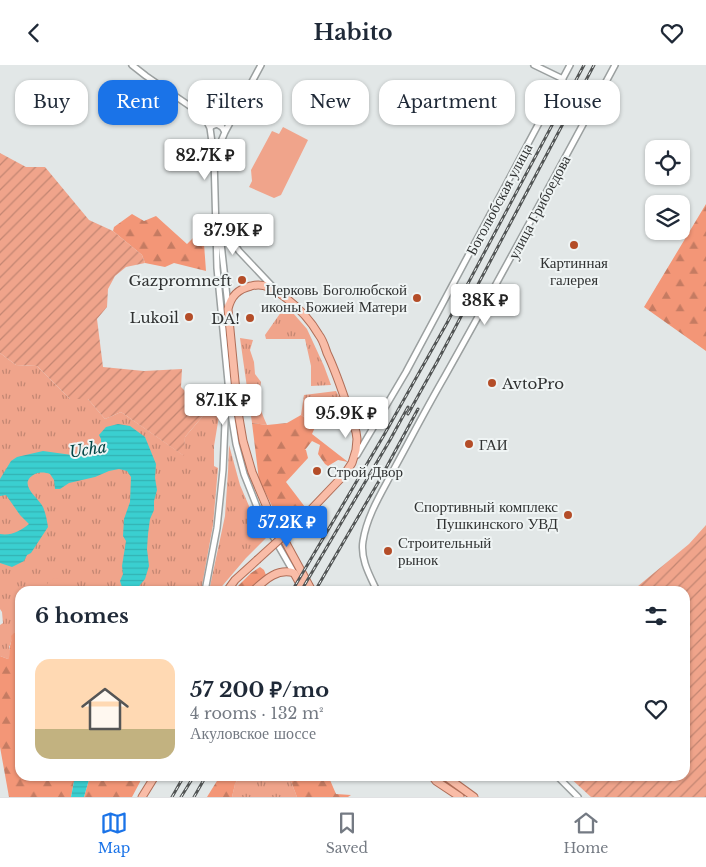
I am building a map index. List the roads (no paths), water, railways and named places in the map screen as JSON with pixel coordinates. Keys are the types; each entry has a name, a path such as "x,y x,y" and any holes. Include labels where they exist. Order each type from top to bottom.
{"main road":[{"path":"232,586 257,560 302,519 344,475 352,463 357,439 332,362 320,335 307,317 275,289 256,285 247,287 233,296 228,309 238,412 243,441 252,472 269,512 309,586"},
{"path":"259,586 268,578 284,571 294,573 301,586"},
{"path":"142,797 151,781"},
{"path":"436,781 460,797"},
{"path":"452,781 474,797"}],"street":[{"path":"132,65 197,111 210,128 214,157 217,268 230,413 244,474 259,512 294,573"},
{"path":"214,157 224,132 261,65"},
{"path":"534,65 563,79"},
{"name":"Боголюбская улица","path":"352,463 406,372 570,65"},
{"name":"улица Грибоедова","path":"375,586 366,568 362,547 364,534 374,506 521,241 615,65"},
{"path":"210,128 217,125 222,127 224,132"},
{"path":"210,135 216,139 221,139"},
{"path":"216,205 228,309"},
{"path":"217,213 223,228 239,251 275,289"},
{"path":"206,586 218,528 226,430 227,373"},
{"path":"350,415 361,423 369,424 377,419"},
{"path":"561,781 578,797"}],"water":[{"path":"118,424 130,426 145,437 156,464 155,478 157,490 154,510 150,519 147,549 149,566 145,579 139,586 122,586 120,581 123,574 122,566 126,541 123,536 124,519 130,502 131,477 127,471 119,469 69,483 60,489 55,489 54,480 50,474 35,474 30,478 28,486 43,507 48,527 24,561 12,567 0,563 0,534 15,532 29,524 6,495 0,496 0,479 11,461 17,457 43,451 79,456 91,455 101,447 99,435 106,427"},
{"path":"74,781 89,781 84,797 71,797"}],"railway":[{"path":"295,586 384,435 447,323 584,65"},
{"path":"408,414 594,65"},
{"path":"304,586 408,407"},
{"path":"318,586 418,409"},
{"path":"172,797 181,781"},
{"path":"181,797 191,781"},
{"path":"194,797 203,781"}],"place":[{"name":"Картинная галерея","path":"574,245"},
{"name":"Gazpromneft","path":"242,280"},
{"name":"Церковь Боголюбской иконы Божией Матери","path":"417,298"},
{"name":"Lukoil","path":"189,317"},
{"name":"DA!","path":"250,318"},
{"name":"AvtoPro","path":"492,383"},
{"name":"ГАИ","path":"469,444"},
{"name":"Строй Двор","path":"317,471"},
{"name":"Спортивный комплекс Пушкинского УВД","path":"568,515"},
{"name":"Строительный рынок","path":"388,551"}],"water label":[{"name":"Ucha","path":"88,449"}]}
